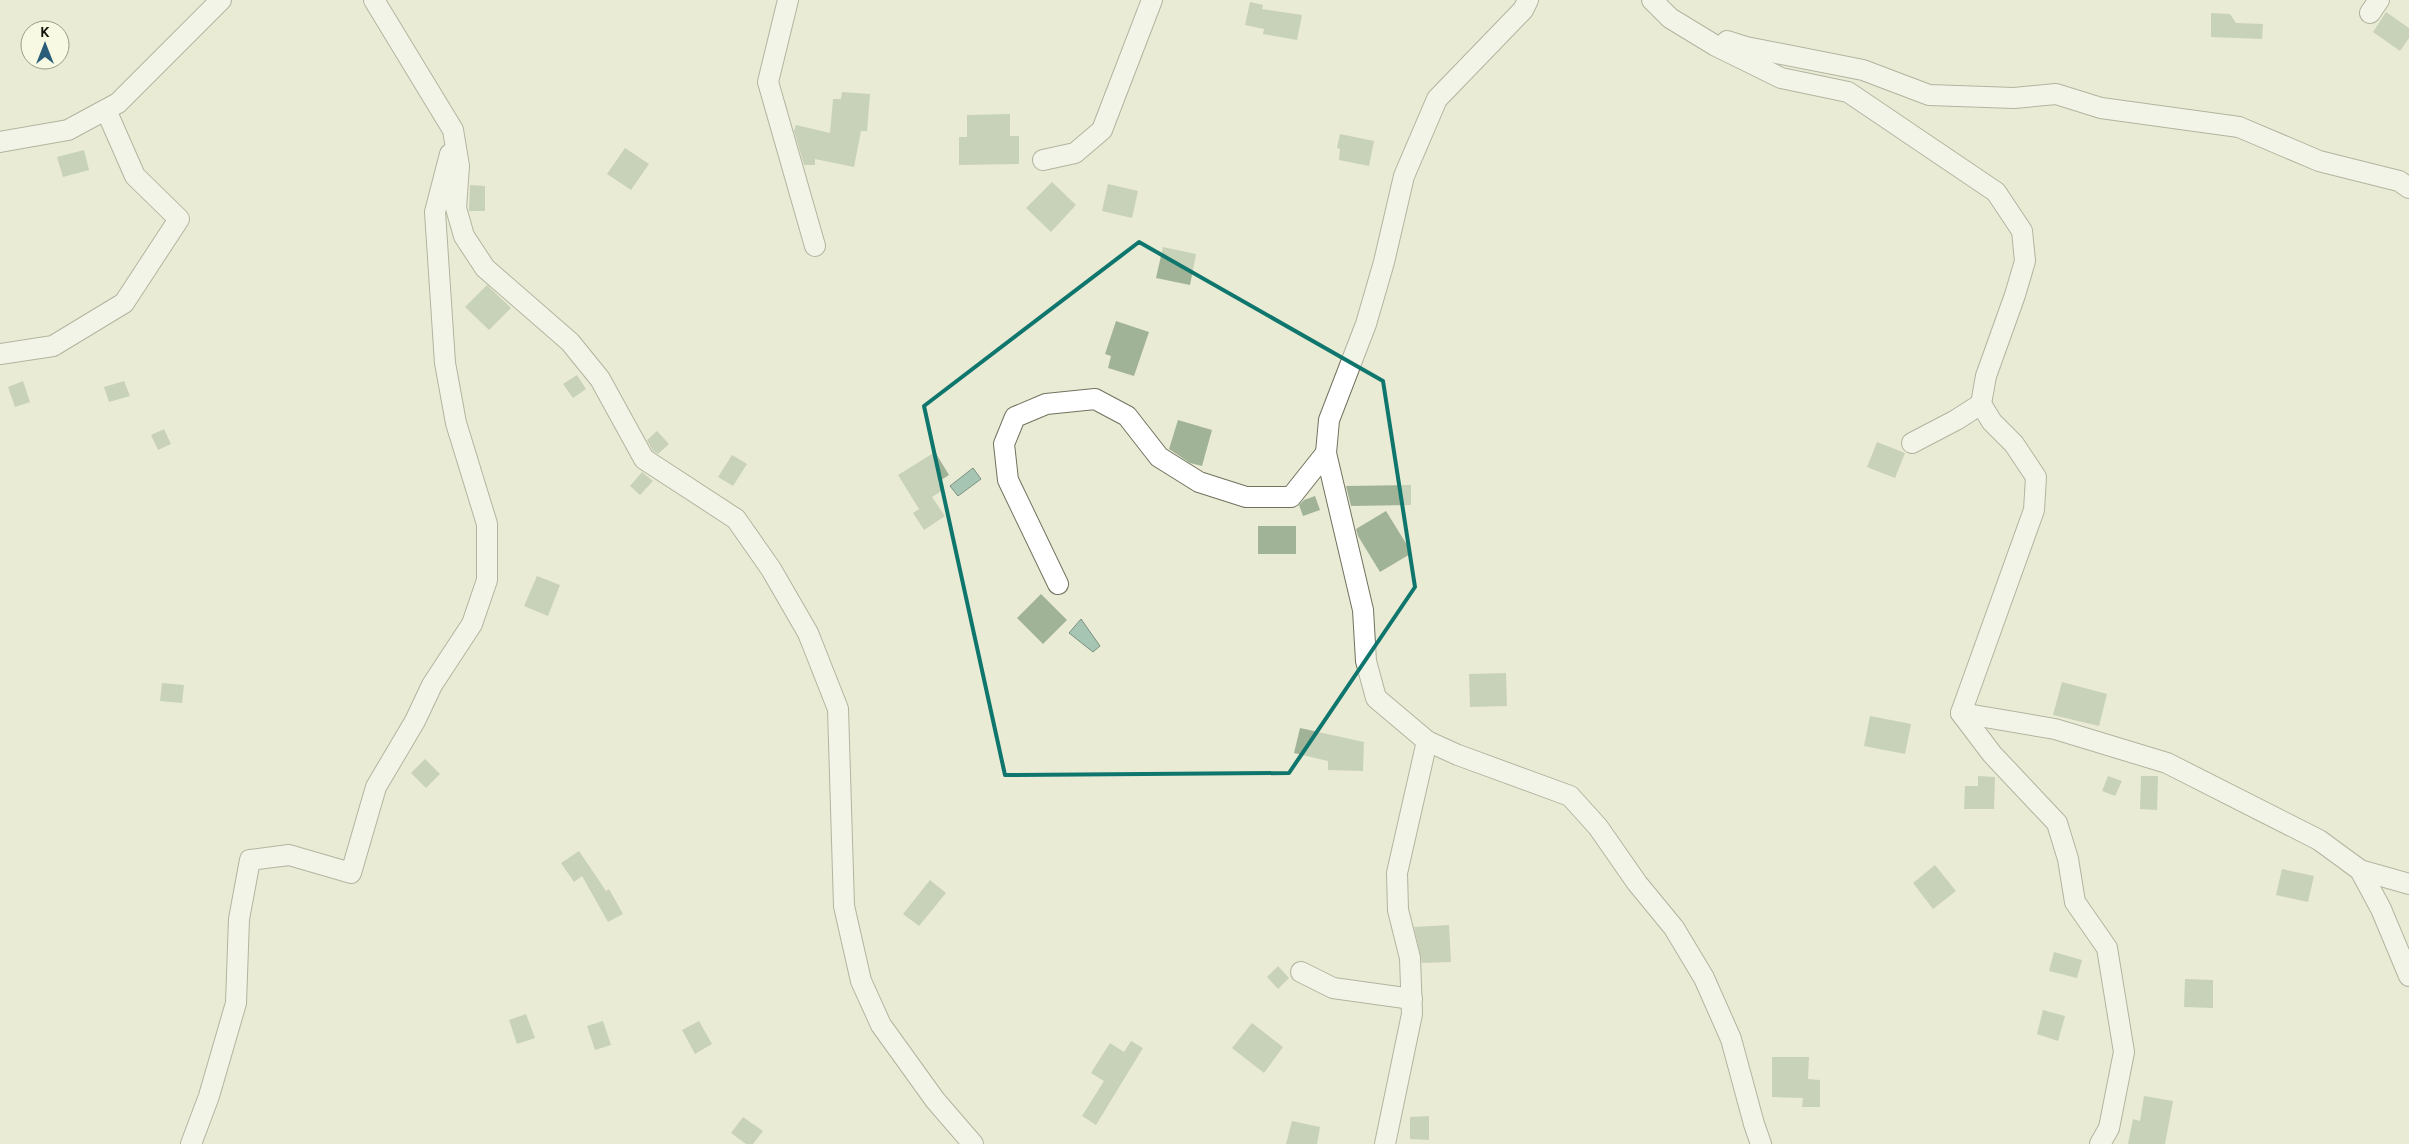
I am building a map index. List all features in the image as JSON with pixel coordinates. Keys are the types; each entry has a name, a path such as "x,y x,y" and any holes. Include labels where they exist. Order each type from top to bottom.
{"street":[{"path":"0,142 68,130 118,103 221,0"},
{"path":"374,0 453,130 460,166 456,208 464,236 485,268 570,342 600,379 644,459 736,519 771,569 808,633 838,709 844,906 861,981 881,1024 935,1100 973,1144"},
{"path":"788,0 768,82 815,246"},
{"path":"1043,160 1075,153 1102,130 1152,0"},
{"path":"1528,0 1523,10 1437,99 1404,176 1384,262 1366,324 1329,420 1326,453 1363,610 1366,661 1376,698 1427,741 1458,755 1570,796 1598,827 1638,883 1674,928 1704,978 1731,1039 1761,1144"},
{"path":"1652,0 1670,18 1716,46 1781,78 1848,92 1996,192 2022,231 2025,261 2016,295 1986,376 1981,404 1992,422 2014,444 2036,477 2034,510 1961,713"},
{"path":"1716,46 1724,40 1746,47 1863,70 1929,94 2014,98 2056,94 2101,108 2239,128 2319,161 2399,181 2409,188"},
{"path":"0,354 53,346 124,303 179,219 135,176 106,110"},
{"path":"191,1144 209,1096 236,1003 239,919 250,860 289,855 351,873 376,787 415,721 432,685 472,624 487,580 487,524 456,423 445,363 435,212 448,166 453,130"},
{"path":"1058,584 1008,480 1004,444 1015,417 1046,404 1095,399 1127,416 1159,457 1199,482 1246,497 1291,497 1326,453"},
{"path":"1912,443 1956,420 1981,404"},
{"path":"1961,713 2055,729 2167,763 2320,840 2360,870 2409,884"},
{"path":"1961,713 1992,754 2056,823 2068,859 2075,902 2107,948 2124,1052 2109,1128 2100,1144"},
{"path":"1385,1144 1412,1014 1410,958 1398,910 1397,873 1427,741"},
{"path":"2360,870 2382,908 2409,976"},
{"path":"1300,972 1333,988 1412,998"}],"highlighted area":[{"path":"1139,242 1383,381 1415,587 1289,773 1005,775 924,406"}],"shaded area":[{"path":"973,468 981,479 958,496 950,486"},
{"path":"1081,619 1100,646 1093,652 1069,633"}],"building":[{"path":"1250,2 1263,5 1262,9 1302,15 1297,40 1263,34 1264,29 1245,25"},
{"path":"2386,12 2409,28 2409,38 2400,51 2373,32"},
{"path":"2211,13 2230,14 2236,23 2263,24 2262,39 2211,37"},
{"path":"842,92 870,94 867,131 861,131 854,167 815,159 815,165 804,165 794,131 796,125 830,133 833,99 841,99"},
{"path":"1010,114 1010,136 1019,136 1019,164 959,165 959,137 967,137 967,115"},
{"path":"1340,134 1374,141 1369,166 1339,160 1340,149 1337,148"},
{"path":"625,148 649,164 631,190 607,174"},
{"path":"84,150 89,170 63,177 57,157"},
{"path":"1052,182 1076,205 1051,232 1026,208"},
{"path":"1108,184 1138,191 1132,218 1102,211"},
{"path":"470,185 485,186 485,211 469,211"},
{"path":"1163,247 1196,254 1190,285 1156,278"},
{"path":"487,285 511,308 489,330 465,307"},
{"path":"1116,321 1149,332 1134,376 1108,368 1111,356 1105,354"},
{"path":"577,375 586,389 573,398 563,384"},
{"path":"23,381 30,402 15,407 8,387"},
{"path":"124,381 130,396 109,402 104,387"},
{"path":"1178,420 1212,430 1202,466 1190,463 1169,449"},
{"path":"164,429 171,444 158,450 151,435"},
{"path":"657,431 669,444 658,454 653,451 647,440"},
{"path":"1877,442 1905,453 1895,478 1867,467"},
{"path":"935,452 949,475 938,482 943,490 932,497 945,516 924,530 913,513 919,509 898,475"},
{"path":"732,455 747,464 733,486 718,477"},
{"path":"642,472 653,481 640,495 630,486"},
{"path":"1411,485 1411,505 1351,506 1346,486"},
{"path":"1315,496 1320,510 1303,516 1299,505 1304,500"},
{"path":"1386,511 1412,553 1380,572 1358,536 1356,529"},
{"path":"1258,526 1296,526 1296,554 1258,554"},
{"path":"537,576 560,585 548,616 524,606"},
{"path":"1041,594 1067,620 1043,644 1017,618"},
{"path":"1506,673 1507,706 1470,707 1469,674"},
{"path":"2062,682 2107,694 2099,726 2053,715"},
{"path":"162,683 184,685 182,703 160,701"},
{"path":"1870,716 1911,724 1905,754 1864,746"},
{"path":"1300,728 1364,742 1363,771 1328,770 1328,761 1294,753"},
{"path":"425,759 440,774 426,788 411,773"},
{"path":"1978,776 1995,777 1994,809 1964,809 1965,786 1978,786"},
{"path":"2108,776 2122,781 2115,796 2102,791"},
{"path":"2141,776 2158,776 2157,810 2140,809"},
{"path":"579,851 606,891 609,889 623,914 608,922 582,876 574,882 561,863"},
{"path":"1935,865 1956,891 1933,909 1913,883"},
{"path":"2282,869 2314,876 2308,902 2276,895"},
{"path":"930,880 946,893 919,926 903,914"},
{"path":"1449,925 1451,962 1422,963 1414,927"},
{"path":"2054,952 2082,960 2077,978 2049,971"},
{"path":"1278,966 1289,978 1278,989 1267,977"},
{"path":"2185,979 2213,980 2213,1008 2184,1007"},
{"path":"2043,1010 2065,1016 2058,1041 2037,1034"},
{"path":"526,1014 535,1038 517,1044 509,1020"},
{"path":"603,1021 611,1045 595,1050 587,1026"},
{"path":"699,1021 712,1044 695,1054 682,1030"},
{"path":"1252,1023 1283,1047 1264,1073 1232,1048"},
{"path":"1131,1041 1143,1048 1096,1125 1082,1116 1104,1081 1091,1073 1110,1043 1124,1052"},
{"path":"1772,1057 1809,1057 1808,1079 1820,1080 1820,1107 1802,1107 1803,1098 1772,1097"},
{"path":"2144,1096 2173,1101 2165,1144 2128,1144 2133,1119 2140,1121"},
{"path":"1429,1116 1429,1140 1410,1139 1410,1117"},
{"path":"743,1117 763,1131 753,1144 746,1144 731,1133"},
{"path":"1292,1121 1320,1127 1317,1144 1286,1144"}]}
